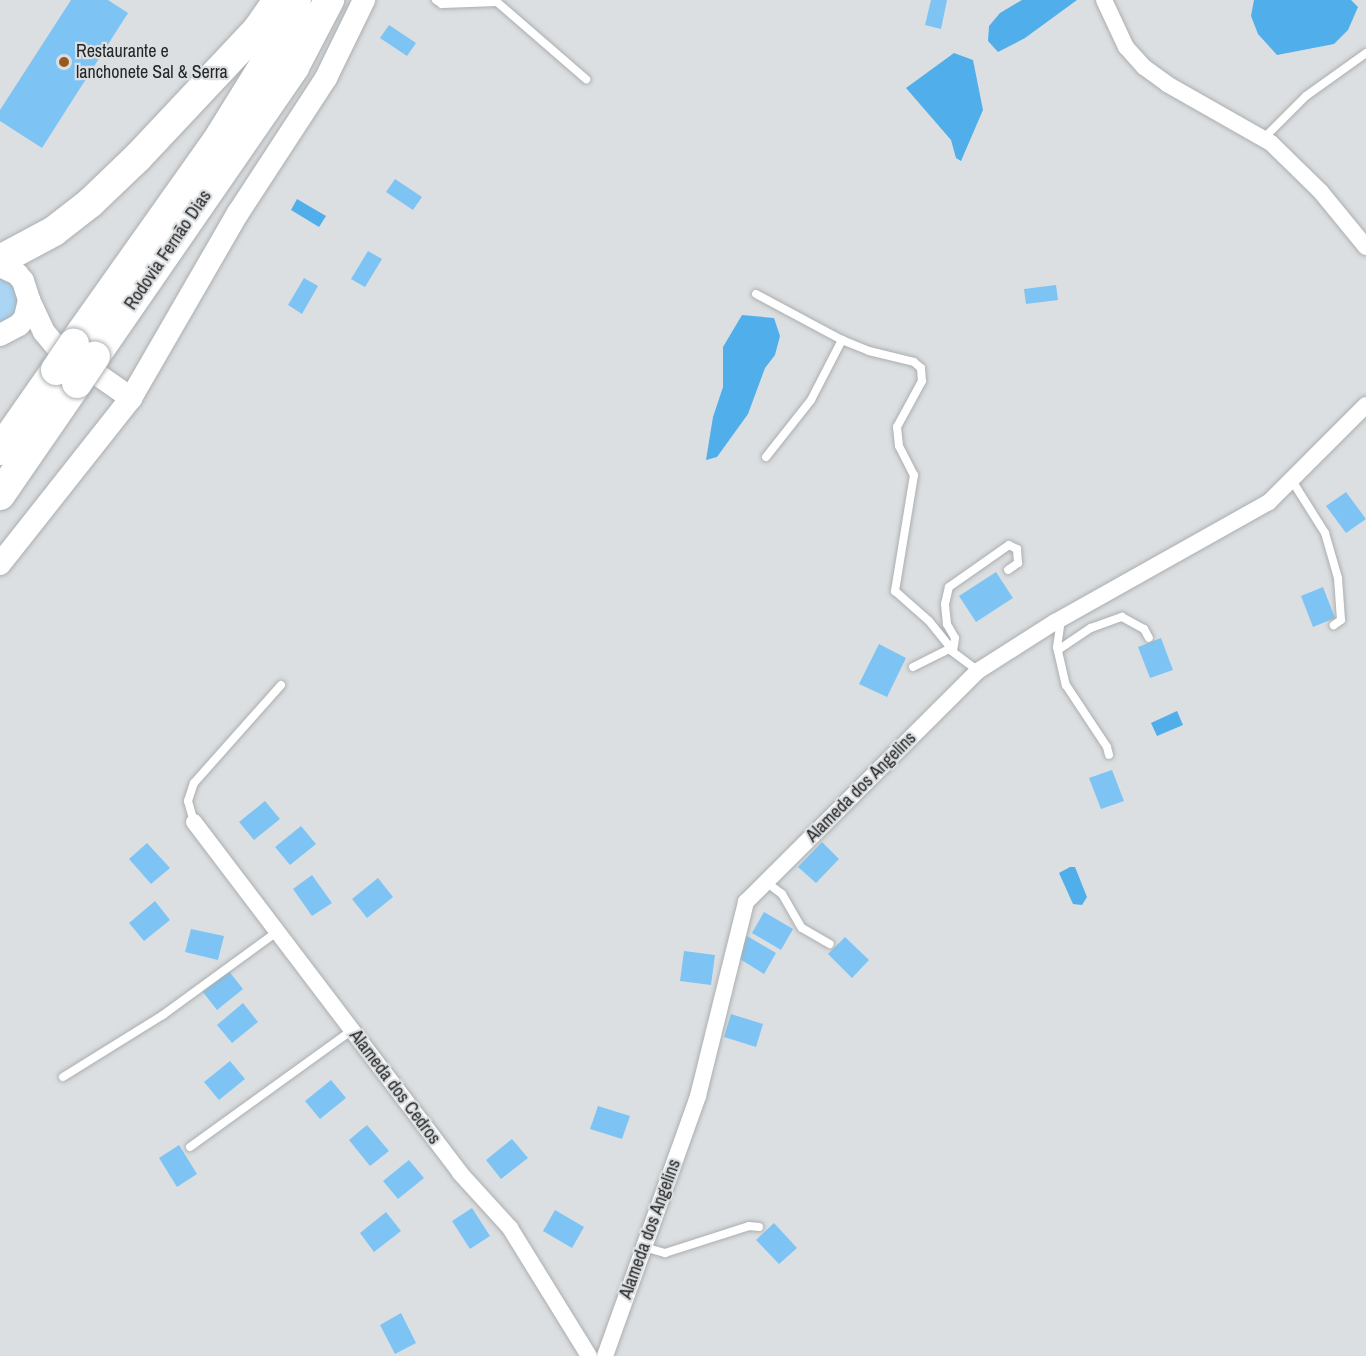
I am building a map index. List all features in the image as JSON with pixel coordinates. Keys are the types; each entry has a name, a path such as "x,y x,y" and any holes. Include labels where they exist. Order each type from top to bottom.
{"highway":[{"path":"0,260 54,231 90,203 138,158 250,37 278,0"},
{"name":"Rodovia Fernão Dias","path":"0,495 72,360 221,135 268,58 296,0"},
{"name":"Rodovia Fernão Dias","path":"0,450 72,360 294,67 329,0"}],"main road":[{"name":"Rodovia Fernão Dias","path":"0,564 131,398 238,213 327,78 364,0"},
{"path":"0,266 17,274 23,281 44,332 72,360"},
{"path":"29,300 25,318 6,333 72,360 131,398"}],"street":[{"path":"1109,2 1126,48 1144,67 1156,77 1264,138 1321,192 1366,247"},
{"name":"Alameda dos Angelins","path":"605,1356 698,1096 746,902 978,671 1061,619 1269,501 1366,405"},
{"name":"Alameda dos Cedros","path":"194,822 460,1173 510,1228 589,1356"}],"lane":[{"path":"436,0 442,4 497,2 586,79"},
{"path":"1264,138 1306,96 1366,53"},
{"path":"756,294 842,340 869,351 914,363 921,368 922,381 897,427 899,446 914,475 896,591 929,621 953,651 978,671"},
{"path":"766,457 811,400 842,340"},
{"path":"1292,479 1325,533 1338,578 1341,620 1334,625"},
{"path":"953,651 955,638 947,624 945,604 949,587 1009,545 1017,549 1018,563 1008,570"},
{"path":"1058,650 1091,628 1122,617 1144,629 1149,638"},
{"path":"1061,619 1058,650 1066,685 1107,747 1109,755"},
{"path":"913,667 950,649 953,651"},
{"path":"194,822 188,801 194,783 281,685"},
{"path":"766,882 782,894 802,928 830,944"},
{"path":"63,1077 163,1015 277,932"},
{"path":"190,1147 352,1030"},
{"path":"644,1247 665,1253 749,1226 759,1227"}],"shaded area":[{"path":"0,276 18,290 19,310 0,326"}],"water":[{"path":"1022,0 1077,0 1025,38 998,52 988,41 989,26 1000,13"},
{"path":"1254,0 1351,0 1358,7 1348,30 1334,44 1277,55 1258,34 1251,16"},
{"path":"954,53 973,60 983,110 961,161 956,158 951,140 906,88"},
{"path":"297,199 326,216 319,227 291,210"},
{"path":"742,315 774,318 780,336 775,355 765,368 748,414 717,457 706,460 713,417 723,387 723,347"},
{"path":"1177,711 1183,725 1157,736 1151,723"},
{"path":"1075,867 1087,897 1082,905 1073,904 1059,873"}],"building":[{"name":"Restaurante e lanchonete Sal & Serra","path":"71,0 108,0 128,13 42,148 0,121 0,110"},
{"path":"931,0 947,0 941,29 925,25"},
{"path":"389,25 416,43 407,56 380,38"},
{"path":"395,179 422,197 413,210 386,192"},
{"path":"368,251 382,259 365,287 351,279"},
{"path":"304,278 318,286 302,314 288,305"},
{"path":"1056,285 1058,300 1026,304 1024,289"},
{"path":"1346,492 1366,519 1346,533 1326,506"},
{"path":"996,572 1013,598 976,622 959,596"},
{"path":"1323,587 1335,618 1313,627 1301,596"},
{"path":"1161,638 1173,670 1150,678 1138,647"},
{"path":"879,644 906,658 887,697 859,684"},
{"path":"1112,770 1124,801 1101,809 1089,778"},
{"path":"265,801 280,819 254,840 239,822"},
{"path":"301,826 316,844 290,865 275,847"},
{"path":"822,842 839,859 816,883 798,867"},
{"path":"147,843 170,868 151,884 129,859"},
{"path":"312,875 332,903 312,916 293,889"},
{"path":"378,878 393,897 367,918 352,899"},
{"path":"155,901 170,920 144,941 129,923"},
{"path":"764,912 793,929 781,950 752,933"},
{"path":"191,929 224,936 218,960 185,952"},
{"path":"747,936 776,953 764,974 735,956"},
{"path":"845,937 869,960 852,978 828,954"},
{"path":"684,951 715,955 711,985 680,981"},
{"path":"228,970 243,989 217,1010 202,991"},
{"path":"243,1003 258,1022 232,1043 217,1025"},
{"path":"731,1014 763,1024 756,1047 724,1037"},
{"path":"230,1061 245,1079 219,1100 204,1082"},
{"path":"331,1080 346,1098 320,1119 305,1101"},
{"path":"598,1106 630,1116 622,1139 590,1129"},
{"path":"367,1125 389,1151 370,1166 349,1140"},
{"path":"512,1139 528,1158 501,1179 486,1160"},
{"path":"179,1145 197,1174 177,1187 159,1158"},
{"path":"409,1160 424,1178 398,1199 383,1181"},
{"path":"472,1208 490,1236 470,1249 452,1221"},
{"path":"555,1210 584,1227 572,1248 543,1231"},
{"path":"386,1212 401,1231 374,1252 360,1233"},
{"path":"774,1223 797,1248 779,1264 756,1240"},
{"path":"401,1313 416,1343 395,1354 380,1325"}],"place":[{"name":"Restaurante e lanchonete Sal & Serra","path":"64,62"}]}
